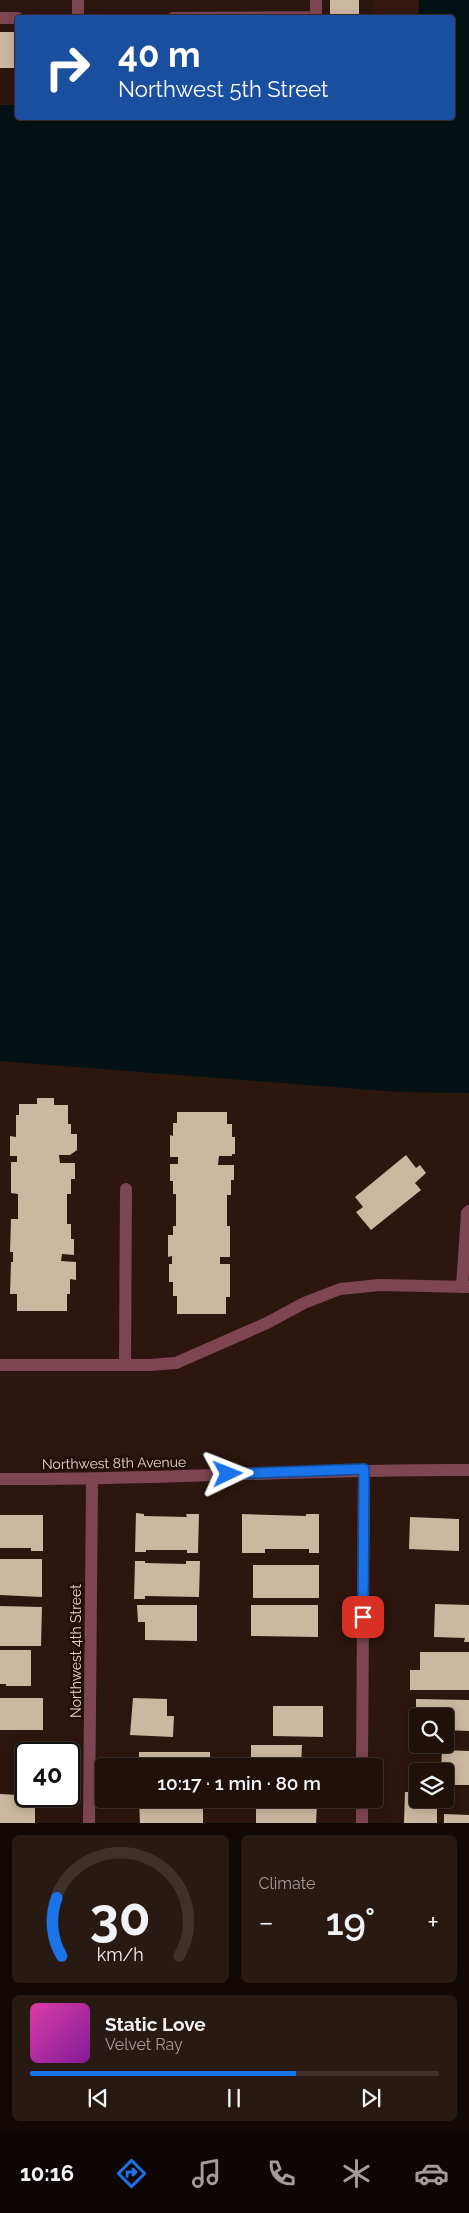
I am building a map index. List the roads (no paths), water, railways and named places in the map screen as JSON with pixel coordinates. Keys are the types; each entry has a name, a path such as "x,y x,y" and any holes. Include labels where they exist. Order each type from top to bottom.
{"street":[{"path":"78,0 78,15"},
{"path":"316,0 316,15"},
{"path":"0,18 15,18"},
{"path":"125,1365 126,1189"},
{"path":"0,1365 176,1363 267,1323 304,1303 340,1289 380,1285 466,1287 467,1213 469,1211"},
{"path":"362,1758 364,1469"},
{"name":"Northwest 8th Avenue","path":"0,1479 92,1480 364,1469 469,1470"},
{"name":"Northwest 4th Street","path":"89,1823 92,1480"},
{"path":"362,1808 362,1823"}]}
